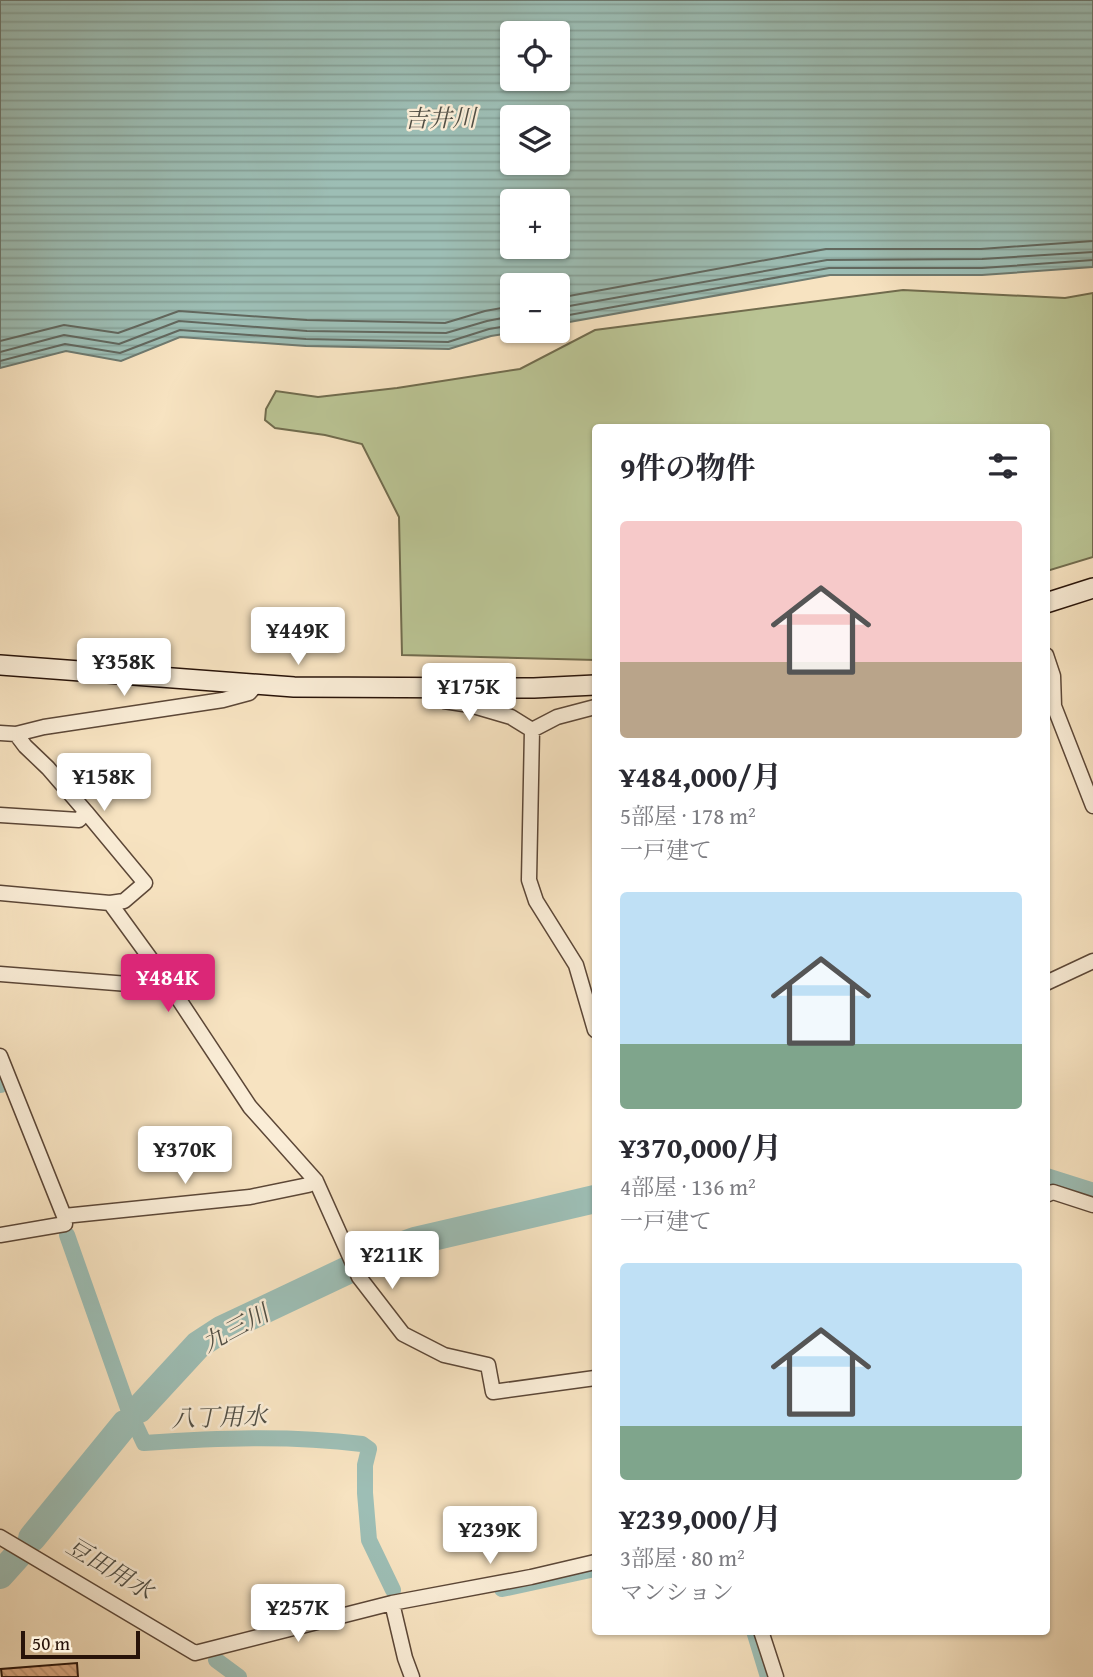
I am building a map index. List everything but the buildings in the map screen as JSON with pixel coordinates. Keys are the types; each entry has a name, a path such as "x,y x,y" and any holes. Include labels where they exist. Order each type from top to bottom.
{"main road":[{"path":"1050,602 1093,588"},
{"path":"0,665 295,687 436,689 592,685"}],"street":[{"path":"1050,667 1054,706 1093,806"},
{"path":"0,733 16,734 44,727 223,700 249,693 257,684"},
{"path":"436,689 444,701 470,705 511,717 532,730"},
{"path":"532,730 557,717 592,708"},
{"path":"532,730 529,880 536,901 576,965 592,1020"},
{"path":"0,893 110,903 124,901 145,883 16,734"},
{"path":"0,815 79,820 86,812"},
{"path":"110,903 166,980 250,1107 316,1181 359,1277 403,1334 444,1355 488,1365 493,1392 592,1378"},
{"path":"1050,981 1093,961"},
{"path":"0,974 154,986 166,980"},
{"path":"0,1056 65,1224 0,1235"},
{"path":"64,1216 250,1197 316,1181"},
{"path":"1050,1193 1093,1206"},
{"path":"0,1537 195,1653 392,1603 592,1563"},
{"path":"392,1603 412,1677"},
{"path":"762,1635 776,1677"}],"green space":[{"path":"903,290 1065,298 1093,293 1093,557 1050,570 1050,424 592,424 592,660 402,655 399,517 362,444 325,435 275,428 265,420 266,409 276,391 318,397 520,369 595,330"}],"water":[{"name":"吉井川","path":"0,0 1093,0 1093,267 982,275 830,275 570,322 570,273 500,273 500,335 449,349 306,346 180,337 121,361 66,351 0,368"}],"waterway":[{"name":"九三川","path":"1050,1183 1093,1197"},
{"name":"九三川","path":"358,1264 415,1241 592,1200"},
{"name":"八丁用水","path":"67,1235 129,1411 144,1443 253,1438 362,1444 369,1449 365,1465 369,1540 393,1590"},
{"name":"九三川","path":"139,1409 198,1345 221,1330 348,1270"},
{"name":"九三川","path":"32,1538 125,1424"},
{"name":"九三川","path":"0,1575 18,1555"},
{"name":"八丁用水","path":"502,1589 592,1570"},
{"name":"八丁用水","path":"755,1635 768,1677"},
{"name":"豆田用水","path":"216,1660 239,1677"}]}
